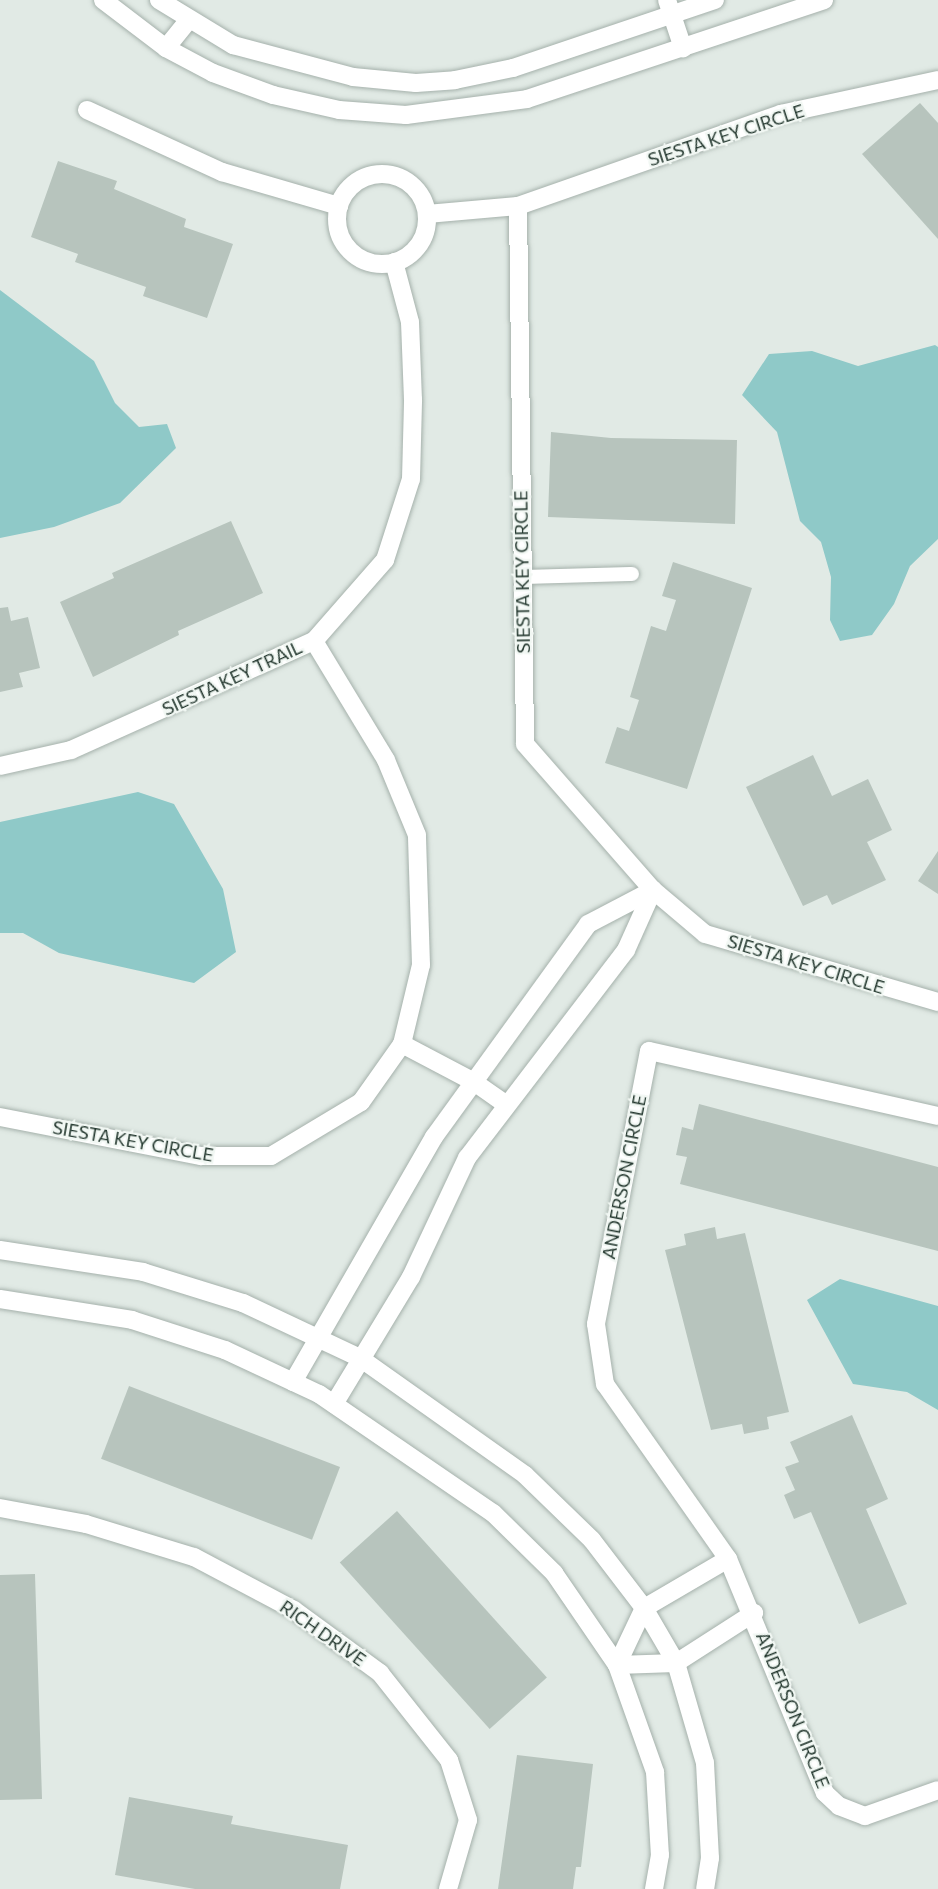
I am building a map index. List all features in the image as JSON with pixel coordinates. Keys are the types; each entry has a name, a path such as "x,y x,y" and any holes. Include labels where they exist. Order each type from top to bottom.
{"street":[{"path":"103,0 166,48 213,73 273,95 339,110 405,114 527,99 824,0"},
{"path":"159,0 233,45 353,77 416,82 455,80 513,68 669,7 715,0"},
{"path":"669,7 683,48"},
{"path":"166,48 189,20"},
{"name":"SIESTA KEY CIRCLE","path":"428,214 518,206 781,114 938,80"},
{"path":"87,110 222,172 339,206"},
{"path":"387,174 414,186 428,214 419,244 394,262 367,261 346,245 337,219 339,206 357,181 387,174"},
{"name":"SIESTA KEY CIRCLE","path":"518,206 525,744 653,890 705,934 938,1002"},
{"name":"SIESTA KEY TRAIL","path":"0,766 71,750 314,640 385,560 411,479 413,400 410,322 394,262"},
{"name":"SIESTA KEY CIRCLE","path":"0,1117 201,1156 271,1156 361,1102 402,1044 421,965 417,835 386,760 314,640"},
{"path":"293,1382 316,1337 434,1137 588,924 653,890"},
{"path":"334,1404 411,1277 467,1158 506,1104 626,950 653,890"},
{"path":"402,1044 474,1082 506,1104"},
{"name":"ANDERSON CIRCLE","path":"938,1116 649,1051 596,1324 605,1384 728,1559 754,1613 825,1793 839,1806 865,1816 938,1790"},
{"path":"0,1250 143,1272 243,1303 360,1358 525,1474 592,1540 644,1608 676,1663 705,1763 710,1858 705,1889"},
{"path":"0,1299 132,1320 225,1350 334,1404 493,1513 554,1573 617,1665 655,1772 660,1855 654,1889"},
{"name":"RICH DRIVE","path":"0,1508 86,1524 194,1557 294,1610 380,1673 449,1760 468,1820 448,1889"},
{"path":"617,1665 644,1608 728,1559"},
{"name":"ANDERSON CIRCLE","path":"676,1663 754,1613"},
{"path":"617,1665 676,1663"}],"lane":[{"path":"522,577 632,574"}],"water":[{"path":"0,290 94,361 115,403 139,427 167,424 176,448 120,503 54,527 0,538"},
{"path":"935,345 938,347 938,539 910,566 894,604 872,635 840,641 830,620 831,577 821,542 800,521 777,432 742,395 769,354 812,351 858,366"},
{"path":"138,792 174,804 223,889 236,952 194,983 59,953 23,933 0,933 0,822"},
{"path":"840,1279 938,1306 938,1410 907,1392 853,1384 807,1300"}],"building":[{"path":"920,103 938,123 938,239 862,154"},
{"path":"58,161 117,181 114,189 186,219 184,227 233,244 207,318 143,296 146,287 75,262 78,254 31,237"},
{"path":"551,432 611,438 737,440 735,524 548,517"},
{"path":"231,521 263,593 178,631 179,635 93,677 60,602 114,578 112,573"},
{"path":"673,562 752,588 687,789 605,763 617,727 629,731 639,700 630,697 651,626 666,631 676,600 662,596"},
{"path":"8,607 11,621 28,617 40,668 19,673 23,687 0,692 0,608"},
{"path":"813,755 832,796 868,779 892,830 867,842 886,880 832,905 827,895 803,906 746,787"},
{"path":"938,851 938,894 918,881"},
{"path":"699,1104 938,1167 938,1251 680,1184 687,1157 676,1155 682,1127 693,1130"},
{"path":"715,1227 717,1239 745,1233 789,1412 767,1417 769,1429 744,1434 742,1424 711,1430 665,1250 686,1245 684,1234"},
{"path":"129,1386 340,1467 312,1540 101,1459"},
{"path":"852,1415 888,1499 866,1509 907,1604 859,1624 811,1512 794,1519 784,1495 795,1490 785,1467 799,1462 790,1442"},
{"path":"397,1511 547,1677 490,1729 340,1563"},
{"path":"35,1574 42,1799 0,1800 0,1575"},
{"path":"517,1755 593,1764 581,1867 576,1867 573,1889 498,1889"},
{"path":"129,1797 233,1816 231,1824 348,1845 340,1889 195,1889 115,1875"}]}
